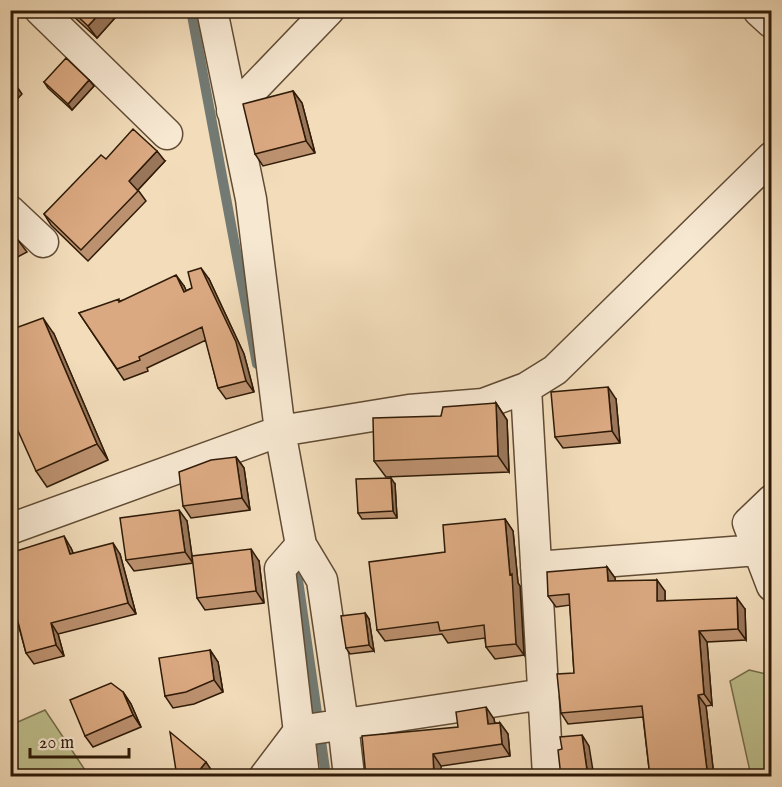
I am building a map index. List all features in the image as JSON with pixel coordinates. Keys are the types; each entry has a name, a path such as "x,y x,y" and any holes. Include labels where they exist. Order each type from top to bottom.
{"street":[{"path":"40,10 167,134"},
{"path":"212,10 250,199 280,431 301,545 322,580 349,777"},
{"path":"232,111 329,10"},
{"path":"760,10 771,21"},
{"path":"10,529 280,431 409,410 483,404 526,388 555,370 771,157"},
{"path":"10,211 43,242"},
{"path":"526,388 548,777"},
{"path":"771,500 748,523 771,586"},
{"path":"301,545 280,569 304,777"},
{"path":"536,567 758,550"},
{"path":"265,777 299,731 544,694"}],"green space":[{"path":"749,670 771,675 771,776 751,776 730,681"},
{"path":"45,710 89,776 11,776 11,725"}],"building":[{"path":"71,10 103,10 88,26"},
{"path":"66,58 89,80 68,104 44,82"},
{"path":"293,91 306,141 255,154 243,104"},
{"path":"133,129 157,151 129,181 138,191 81,250 44,214 101,155 106,159"},
{"path":"10,233 18,240 10,245"},
{"path":"201,268 236,342 246,381 218,388 202,327 139,357 140,360 117,369 79,313 119,299 119,302 176,275 184,292 192,288 188,272"},
{"path":"43,318 97,444 36,471 10,413 10,330"},
{"path":"608,387 612,431 555,437 551,392"},
{"path":"496,403 498,456 374,461 373,418 441,416 443,407"},
{"path":"236,457 242,498 183,506 179,472 211,460"},
{"path":"391,478 393,511 358,513 356,479"},
{"path":"179,510 185,552 126,560 120,518"},
{"path":"505,519 510,575 512,574 516,644 486,647 484,625 440,631 438,622 377,630 369,562 445,552 443,525"},
{"path":"64,536 70,554 113,543 128,603 51,623 56,645 26,653 10,591 10,553"},
{"path":"251,549 256,591 197,598 192,556"},
{"path":"607,567 608,581 657,580 657,601 737,598 738,629 699,631 704,694 698,695 707,770 703,770 704,777 650,777 642,706 561,713 557,674 574,673 569,594 548,596 547,572"},
{"path":"365,613 369,645 346,648 341,616"},
{"path":"210,650 214,680 186,692 165,696 159,658"},
{"path":"111,683 123,692 133,715 85,736 70,700"},
{"path":"486,707 488,724 500,723 502,744 433,754 434,777 366,777 362,736 458,727 456,712"},
{"path":"170,732 206,762 194,777 177,777"},
{"path":"582,735 588,777 561,777 558,750 562,749 560,737"}],"waterway":[{"path":"191,10 257,364"},
{"path":"295,559 326,776"}]}
